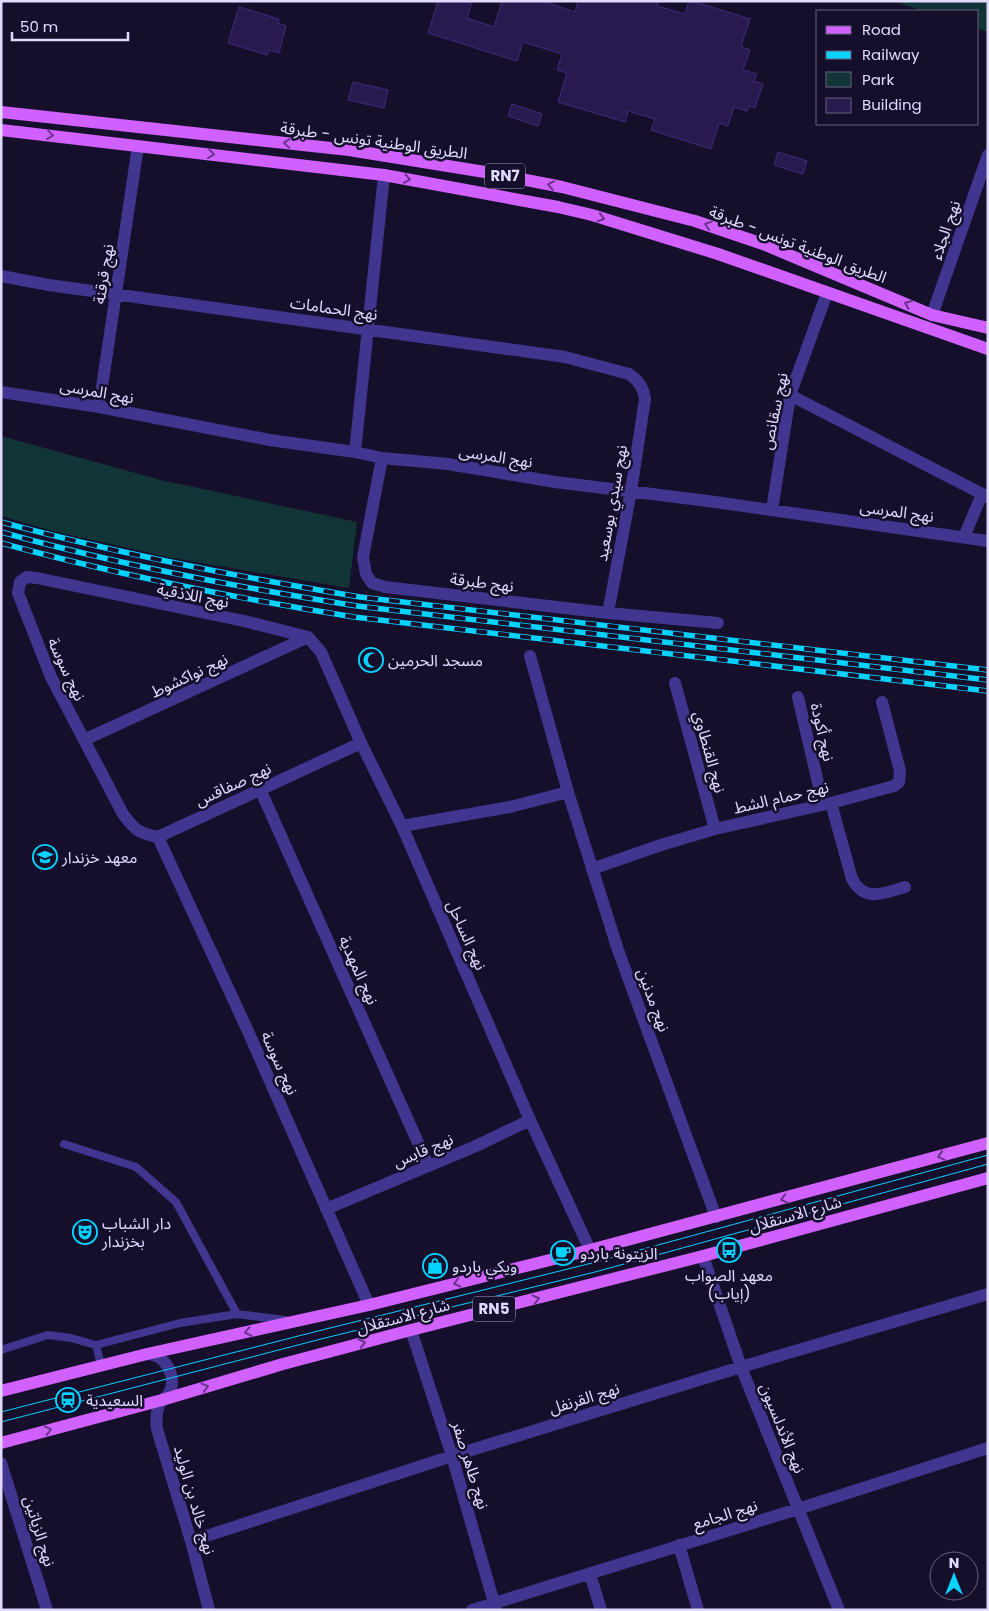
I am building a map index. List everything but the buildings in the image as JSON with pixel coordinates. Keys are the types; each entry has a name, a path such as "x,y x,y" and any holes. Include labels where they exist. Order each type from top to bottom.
{"main road":[{"name":"الطريق الوطنية تونس - طبرقة","path":"1,112 349,150 492,173 562,187 695,221 763,244 932,315 988,328"},
{"name":"الطريق الوطنية تونس - طبرقة","path":"1,130 384,175 558,207 592,215 718,254 988,349"},
{"name":"شارع الاستقلال","path":"1,1391 147,1354 369,1305 590,1250 716,1218 988,1143"},
{"name":"شارع الاستقلال","path":"1,1443 162,1400 283,1364 703,1256 988,1178"}],"street":[{"name":"نهج قرقنة","path":"99,407 138,146"},
{"name":"نهج الجلاء","path":"932,315 988,155"},
{"path":"355,452 384,175"},
{"name":"نهج الحمامات","path":"1,276 49,285 565,357 629,374 638,380 645,399"},
{"name":"نهج سقانص","path":"772,510 790,395 827,293"},
{"name":"نهج المرسى","path":"1,392 99,407 270,440 355,452 382,458 448,464 555,482 988,540"},
{"path":"790,395 985,496 964,537"},
{"name":"نهج سيدي بوسعيد","path":"608,613 631,492 645,399"},
{"name":"نهج طبرقة","path":"382,458 363,556 366,574 372,583 385,587 608,613 718,623"},
{"name":"نهج سوسة","path":"71,586 27,577 20,582 18,593 51,677 124,814 134,828 143,834 158,836 243,1021 369,1305"},
{"name":"نهج اللاذقية","path":"71,586 244,621 308,637"},
{"name":"نهج نواكشوط","path":"84,740 308,637"},
{"name":"نهج الساحل","path":"308,637 321,652 361,742 402,826 530,1120 590,1250"},
{"name":"نهج مدنين","path":"530,656 568,792 618,950 716,1218"},
{"name":"نهج القنطاوي","path":"675,683 715,829"},
{"name":"نهج أكودة","path":"798,696 827,804 856,887 863,892 879,895 905,887"},
{"name":"نهج حمام الشط","path":"592,869 715,829 891,788 899,782 900,774 882,702"},
{"name":"نهج صفاقس","path":"158,836 361,742"},
{"name":"نهج المهدية","path":"260,789 428,1165"},
{"path":"402,826 510,807 568,792"},
{"name":"نهج قابس","path":"326,1209 476,1146 530,1120"},
{"name":"نهج الأندلسيون","path":"703,1256 740,1367 838,1610"},
{"name":"نهج القرنفل","path":"191,1540 452,1456 740,1367 988,1294"},
{"name":"نهج طاهر صفر","path":"411,1330 452,1456 495,1606"},
{"name":"نهج خالد بن الوليد","path":"147,1354 154,1354 162,1358 170,1373 172,1383 169,1393 159,1404 157,1430 191,1540 209,1610"},
{"name":"نهج الجامع","path":"472,1610 495,1606 679,1545 988,1448"},
{"name":"نهج الزياتين","path":"1,1463 47,1610"},
{"path":"679,1545 698,1610"},
{"path":"590,1574 600,1610"}],"lane":[{"path":"64,1144 136,1167 176,1202 237,1314"},
{"path":"1,1350 48,1335 71,1338 96,1345 180,1323 237,1314 297,1321"},
{"path":"96,1345 102,1365"}],"green space":[{"path":"893,1 988,1 988,32 979,29 979,10 920,10"},
{"path":"1,436 161,480 357,522 349,588 172,558 57,532 1,516"}],"tram line":[{"path":"1,1412 592,1263 988,1155"},
{"path":"1,1422 325,1338 595,1272 988,1164"}],"railway":[{"path":"1,522 45,534 179,564 360,597 988,670"},
{"path":"1,532 134,565 267,591 357,606 988,680"},
{"path":"1,543 177,585 354,617 988,691"}],"place":[{"name":"مسجد الحرمين","path":"371,660"},
{"name":"معهد خزندار","path":"45,857"},
{"name":"دار الشباب بخزندار","path":"85,1232"},
{"name":"معهد الصواب (إياب)","path":"729,1250"},
{"name":"الزيتونة باردو","path":"563,1253"},
{"name":"ويكي باردو","path":"435,1266"},
{"name":"السعيدية","path":"68,1400"}]}
